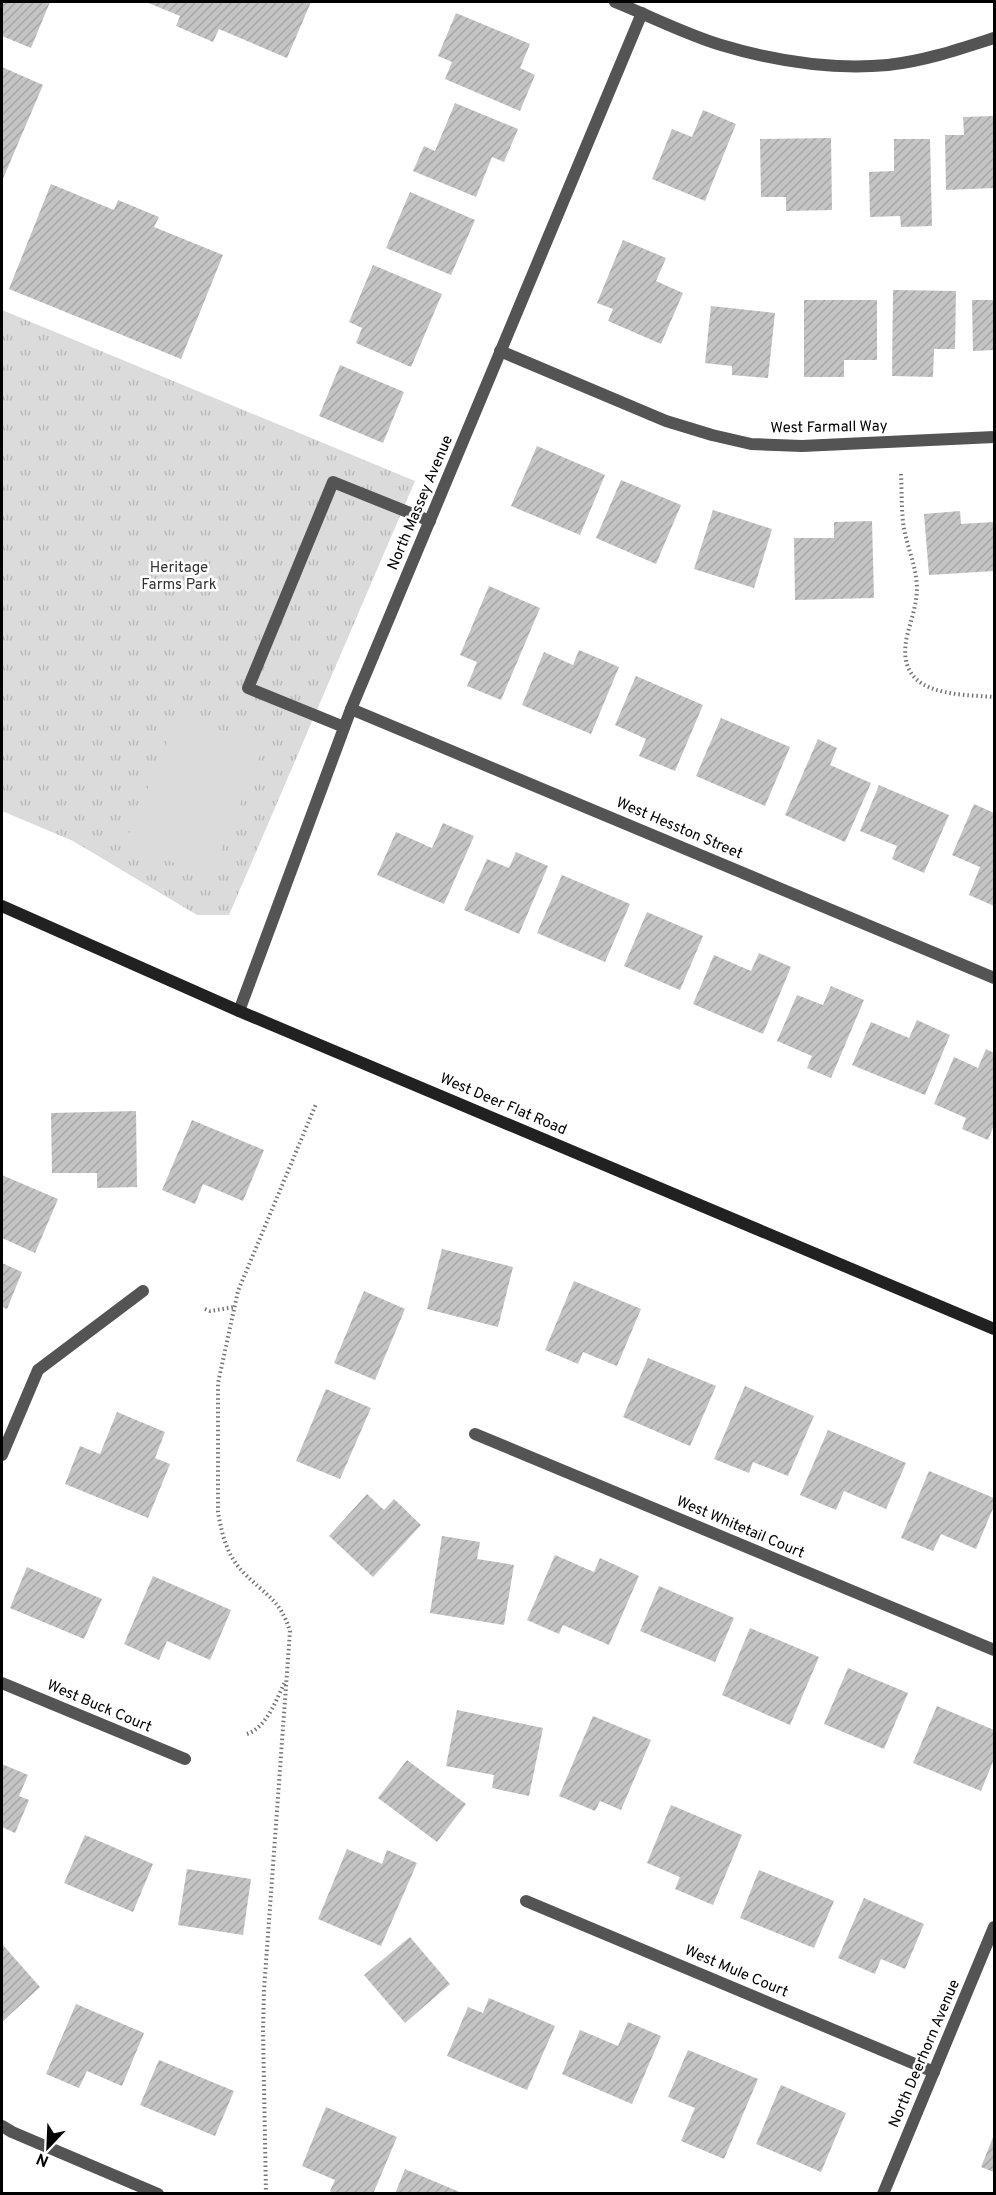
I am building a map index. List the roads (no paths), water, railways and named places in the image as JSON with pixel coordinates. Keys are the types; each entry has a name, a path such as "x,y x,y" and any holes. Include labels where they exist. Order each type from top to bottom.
{"main road":[{"name":"West Deer Flat Road","path":"2,906 239,1011 994,1329"}],"street":[{"path":"615,2 719,44 771,58 848,67 930,58 994,38"},
{"name":"North Massey Avenue","path":"239,1011 351,709 642,13"},
{"name":"West Farmall Way","path":"500,351 666,421 751,444 802,446 994,437"},
{"path":"344,728 248,688 333,482 430,521"},
{"name":"West Hesston Street","path":"351,709 994,978"},
{"path":"2,1455 38,1370 143,1292"},
{"name":"West Whitetail Court","path":"475,1434 994,1650"},
{"name":"West Buck Court","path":"2,1683 185,1760"},
{"name":"West Mule Court","path":"526,1901 934,2072"},
{"name":"North Deerhorn Avenue","path":"884,2193 994,1927"},
{"path":"2,2126 150,2192"}],"park label":[{"name":"Heritage Farms Park","path":"179,576"}]}
